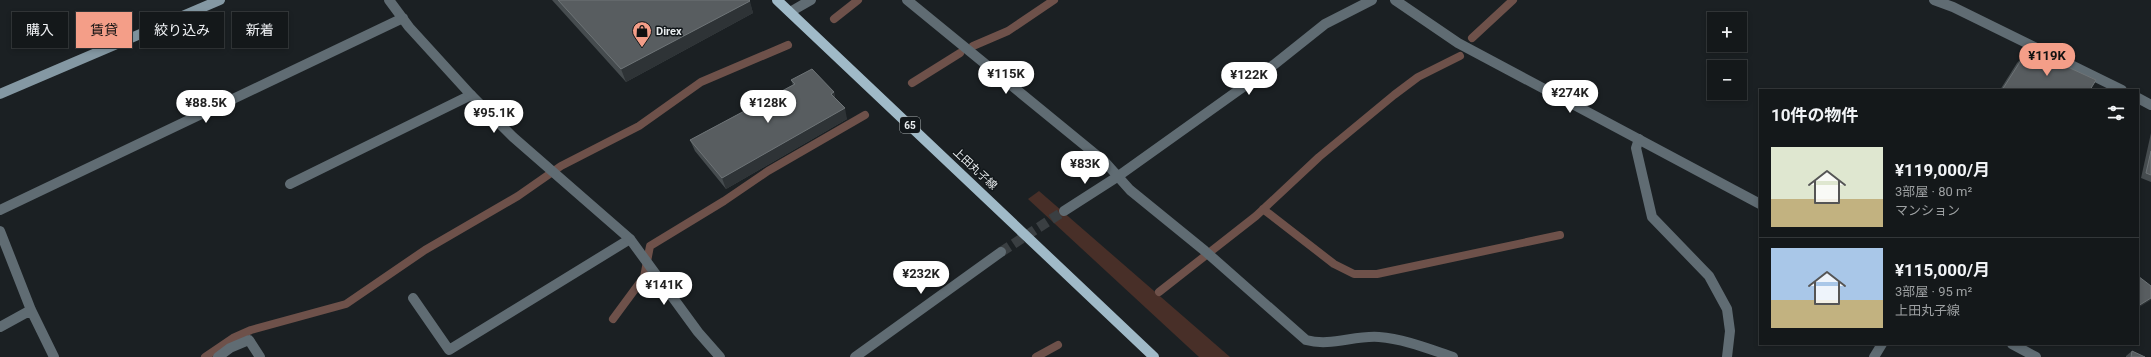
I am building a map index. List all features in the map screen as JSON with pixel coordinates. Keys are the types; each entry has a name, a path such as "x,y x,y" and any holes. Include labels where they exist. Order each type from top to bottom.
{"main road":[{"name":"上田丸子線","path":"777,0 1154,357"}],"street":[{"path":"0,94 220,0"},
{"path":"389,0 470,95 513,137 630,238 698,332 720,357"},
{"path":"790,12 811,0"},
{"path":"907,0 1105,162 1130,190 1208,254 1306,340 1325,344 1357,338 1378,337 1400,340 1453,357"},
{"path":"1064,211 1117,177 1271,66 1325,24 1372,0"},
{"path":"1395,0 1458,43 1759,203"},
{"path":"1934,0 1953,6 2120,89"},
{"path":"0,210 403,18"},
{"path":"290,184 470,95"},
{"path":"2139,99 2151,105"},
{"path":"1639,139 1636,148 1652,217 1709,276 1727,309 1730,331 1727,357"},
{"path":"0,231 31,310 54,357"},
{"path":"413,298 449,350 630,238"},
{"path":"855,357 1000,252"},
{"path":"0,326 31,310"},
{"path":"218,357 230,348 249,340 260,357"},
{"path":"1874,357 1881,345"},
{"path":"2014,345 2036,357"}],"shaded area":[{"path":"1039,191 1230,357 1199,357 1028,199"}],"building":[{"name":"Direx","path":"558,0 749,0 750,1 621,69"},
{"path":"2025,54 2043,62 2046,57 2096,80 2091,89 2003,89"},
{"path":"812,69 834,92 831,94 845,108 722,178 690,140 795,84 791,80"},
{"path":"2151,151 2151,175 2146,173"},
{"path":"2139,277 2151,286 2151,298 2139,305"},
{"path":"2132,351 2145,357 2131,357"}],"waterway":[{"path":"834,19 858,0"},
{"path":"973,46 1008,31 1054,0"},
{"path":"1472,38 1513,0"},
{"path":"205,357 233,338 251,330 346,304 425,250 518,196 561,166 639,126 701,82 788,45"},
{"path":"912,83 960,53"},
{"path":"1263,209 1319,157 1394,95 1418,77 1460,56"},
{"path":"613,319 644,277 650,246 724,201 768,171 865,115"},
{"path":"1159,292 1263,209"},
{"path":"1263,209 1334,264 1354,274 1377,274 1560,235"},
{"path":"1036,357 1058,345"}],"tunnel":[{"path":"1001,252 1064,211"}],"place":[{"name":"Direx","path":"642,48"}]}
